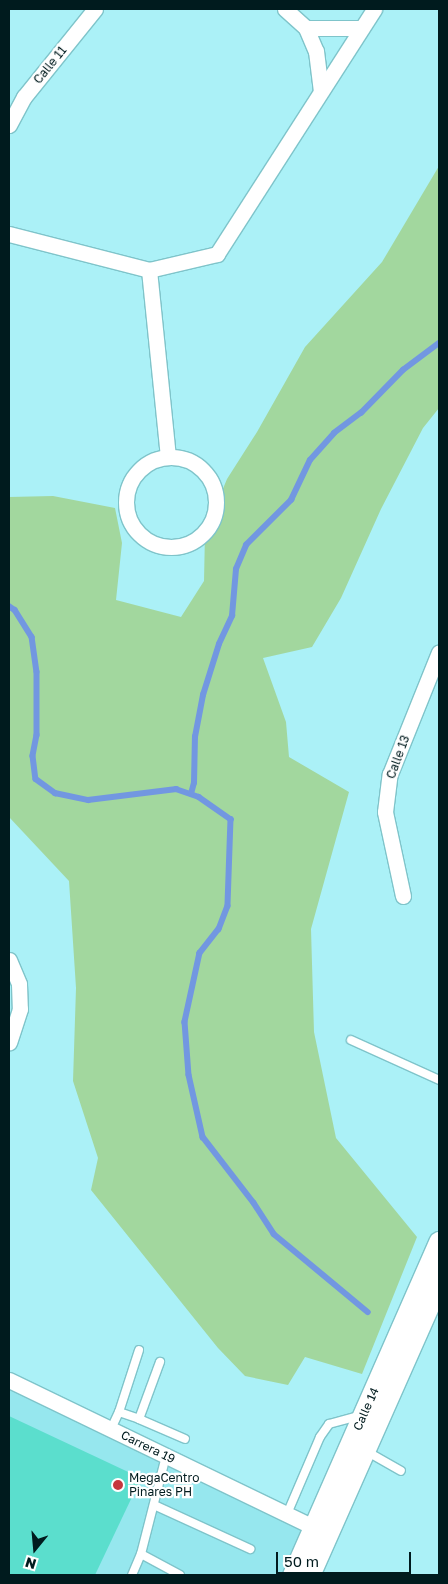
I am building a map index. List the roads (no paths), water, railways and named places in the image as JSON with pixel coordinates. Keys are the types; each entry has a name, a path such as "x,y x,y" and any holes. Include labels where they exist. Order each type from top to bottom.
{"main road":[{"name":"Calle 14","path":"293,1575 439,1242"},
{"name":"Calle 14","path":"309,1575 439,1282"}],"street":[{"name":"Calle 11","path":"9,125 24,97 96,9"},
{"path":"284,9 306,28 316,51 320,90"},
{"path":"9,234 149,270 217,254 320,90 374,9"},
{"path":"306,28 360,28"},
{"path":"149,270 168,456"},
{"path":"168,456 182,458 201,469 214,486 216,501 214,515 203,534 184,545 170,547 155,544 141,536 132,525 126,510 126,495 135,474 152,460 168,456"},
{"name":"Calle 13","path":"403,896 385,812 390,774 439,652"},
{"path":"9,960 19,984 20,1009 9,1042"},
{"name":"Carrera 19","path":"9,1380 313,1527"}],"lane":[{"path":"351,1040 439,1080"},
{"path":"111,1429 119,1412 139,1350"},
{"path":"139,1419 160,1362"},
{"path":"119,1412 185,1439"},
{"path":"287,1514 320,1438 329,1424 363,1414"},
{"path":"365,1450 401,1472"},
{"path":"132,1575 141,1554 166,1456"},
{"path":"154,1505 250,1549"},
{"path":"141,1554 180,1575"}],"waterway":[{"path":"191,794 194,783 195,737 203,695 219,644 232,616 236,569 246,545 291,500 310,460 334,433 361,413 403,370 439,343"},
{"path":"9,606 15,610 32,637 37,672 37,735 33,756 36,779 55,793 88,800 176,789 199,797 231,819 228,906 219,929 200,953 185,1022 189,1075 203,1137 254,1203 274,1234 368,1312"}],"place":[{"name":"MegaCentro Pinares PH","path":"118,1485"}]}
